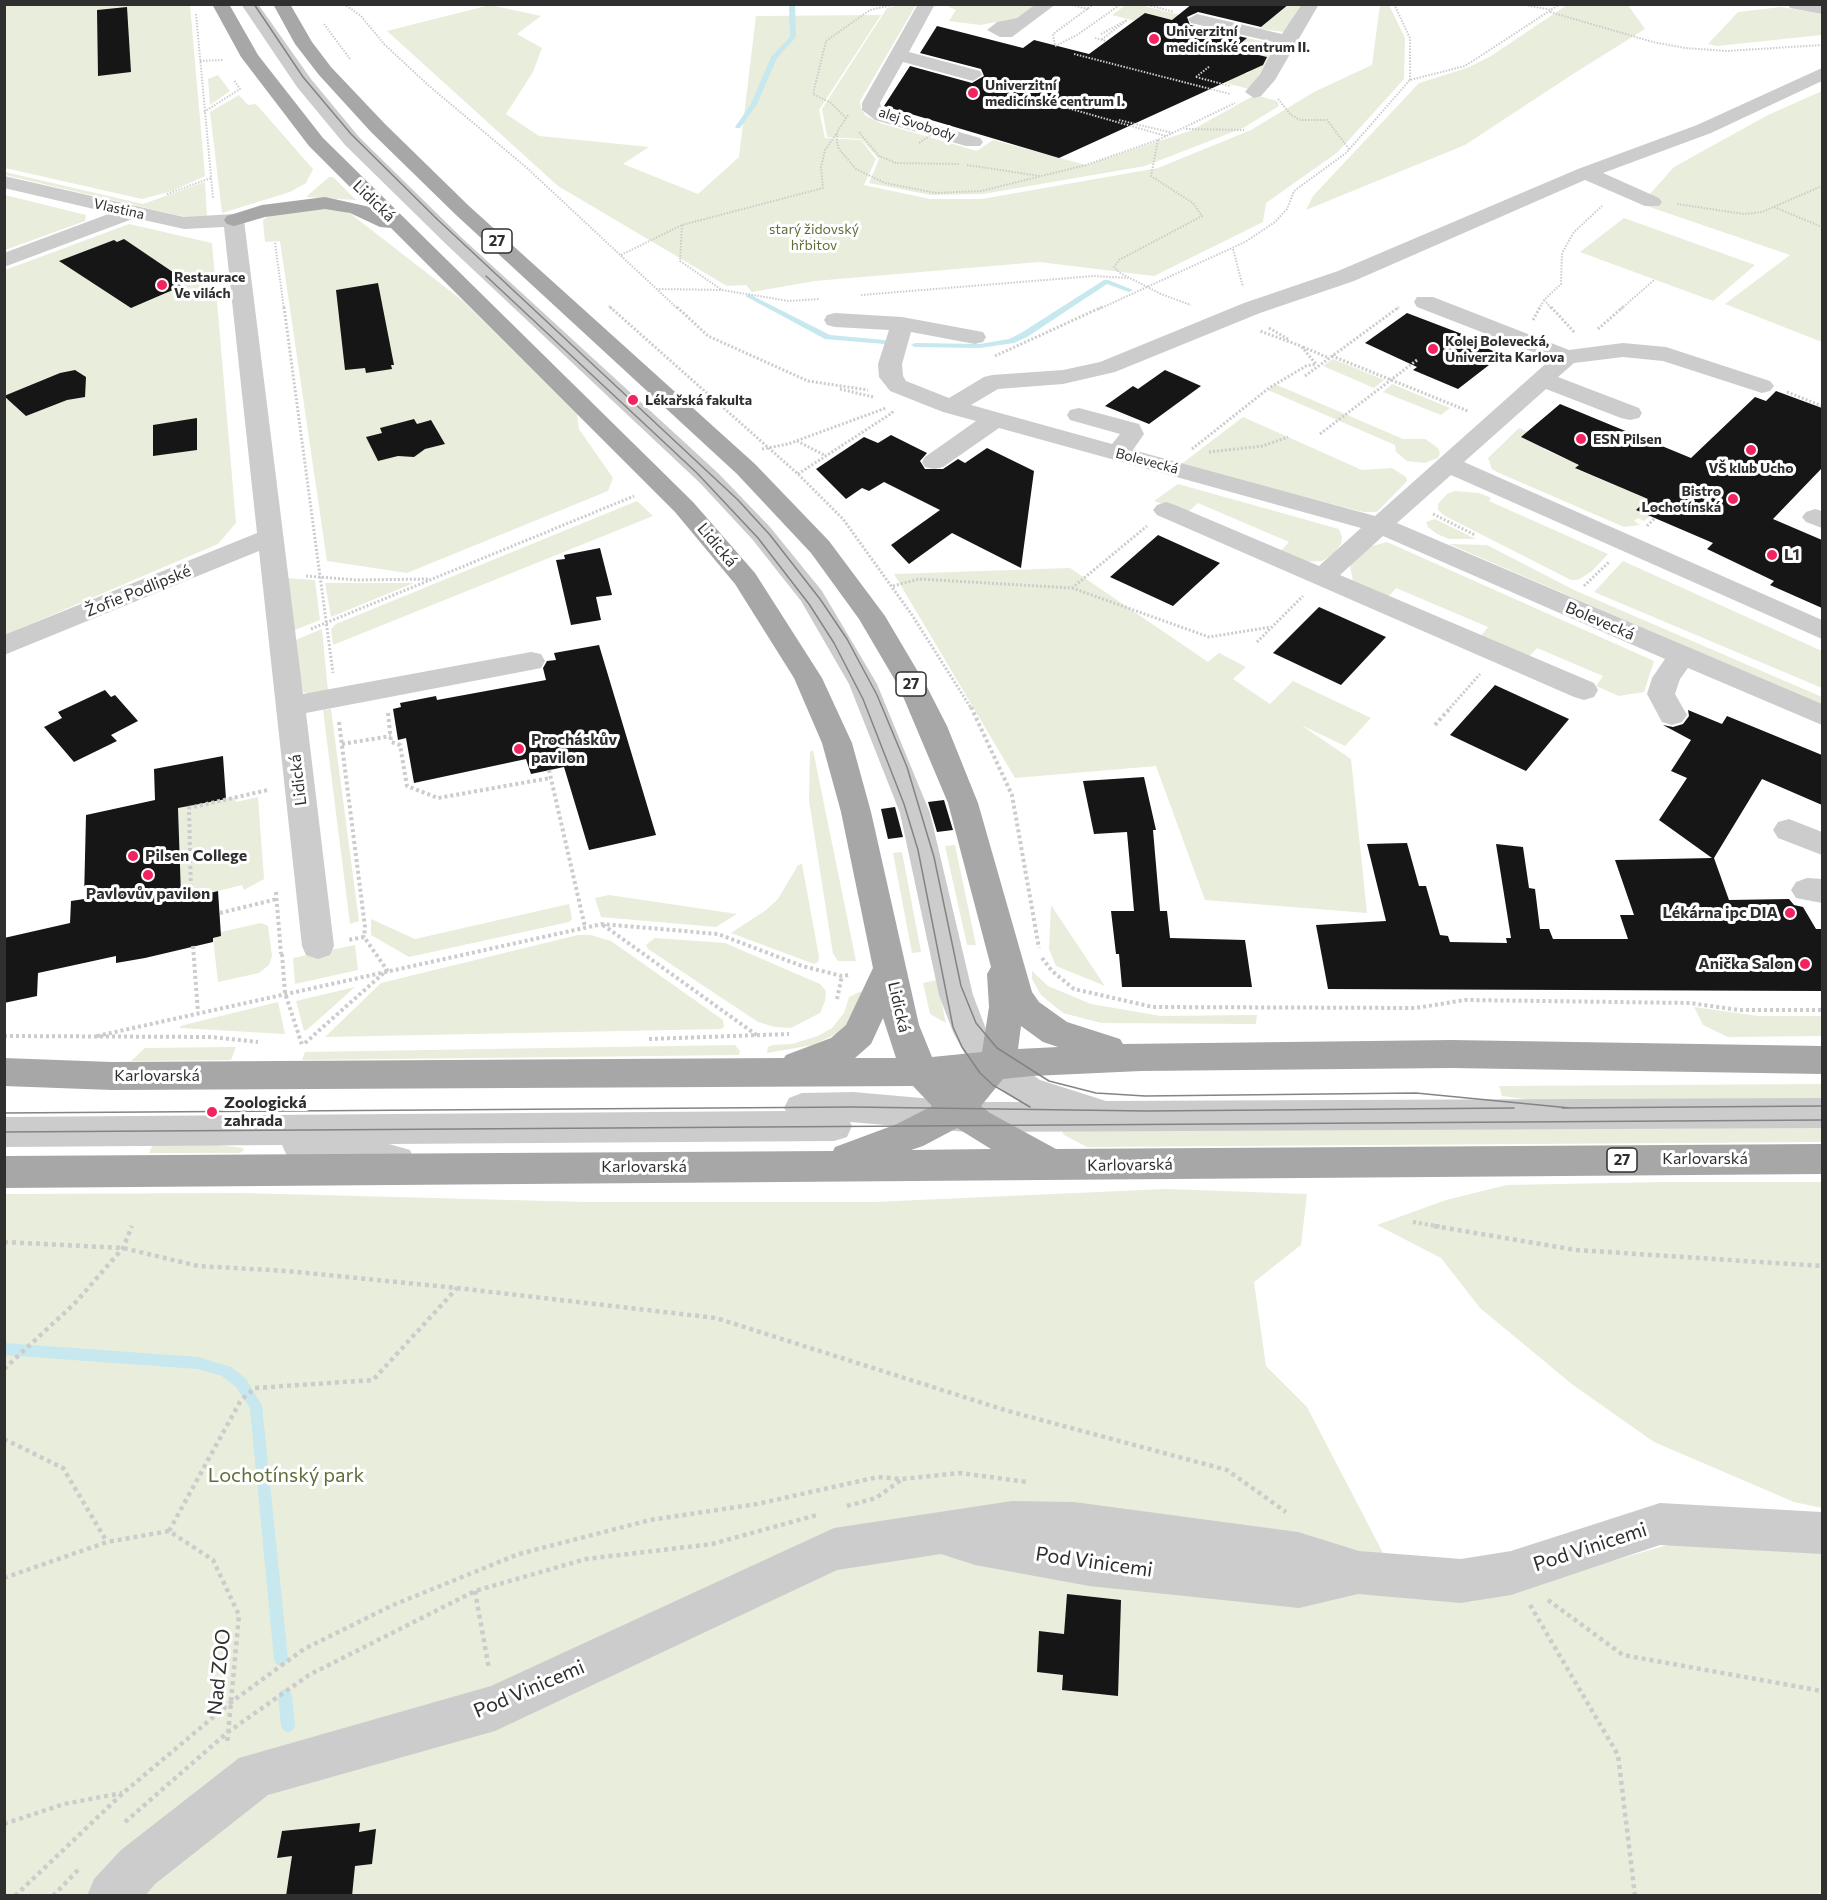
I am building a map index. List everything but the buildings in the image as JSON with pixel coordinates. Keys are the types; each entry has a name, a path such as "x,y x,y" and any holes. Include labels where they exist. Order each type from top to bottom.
{"main road":[{"name":"Lidická","path":"220,4 249,57 316,142 662,486 717,542 746,579 808,678 837,743 856,812 902,1025 921,1072 949,1117 1053,1166"},
{"name":"27","path":"280,4 304,44 325,71 378,128 462,210 753,476 798,522 849,584 892,650 932,726 963,803 1004,955"},
{"path":"262,212 306,190 317,179 321,167 316,142"},
{"path":"225,222 300,205 343,205 402,229"},
{"path":"818,1167 878,1149 949,1117 993,1066 1002,1046 1004,955"},
{"name":"Karlovarská","path":"1004,955 1016,996 1039,1022 1070,1039 1141,1057"},
{"path":"753,1073 821,1059 843,1048 859,1034 890,968"},
{"name":"Karlovarská","path":"4,1072 112,1076 921,1072 1032,1062 1141,1057 1451,1054 1822,1060"},
{"name":"Karlovarská","path":"4,1172 1822,1159"}],"street":[{"name":"Lidická","path":"249,4 303,83 352,141 455,242 709,478 761,533 812,597 864,684 892,751 915,813 956,995 970,1032 985,1059 1028,1090 1108,1117"},
{"path":"1021,22 1048,4"},
{"path":"1254,92 1268,76 1287,40 1311,4"},
{"path":"1796,4 1822,9"},
{"name":"alej Svobody","path":"930,11 898,55 871,103 872,110 882,116 973,142"},
{"path":"1197,19 1287,40"},
{"path":"898,55 973,75"},
{"path":"951,407 992,382 1063,377 1092,372 1252,308 1346,276 1585,173 1704,129 1822,74"},
{"path":"1585,173 1622,191 1652,202"},
{"name":"Vlastina","path":"4,182 184,223 225,222"},
{"path":"4,261 132,212"},
{"name":"Lidická","path":"225,222 271,537 318,946"},
{"path":"1425,302 1522,340 1576,350 1623,350 1666,354 1762,386"},
{"path":"835,320 902,324 975,337"},
{"name":"Bolevecká","path":"902,324 890,364 891,377 898,386 903,401 951,407 1379,525 1822,715"},
{"path":"1322,577 1576,350"},
{"path":"1542,379 1614,411"},
{"path":"1079,415 1130,429 1132,434 1118,453"},
{"path":"934,462 995,419"},
{"path":"1447,464 1822,630"},
{"path":"1166,510 1584,690"},
{"name":"Žofie Podlipské","path":"4,646 271,537"},
{"path":"1672,715 1661,694 1665,678 1682,656"},
{"path":"290,706 531,661"},
{"path":"1789,830 1822,844"},
{"name":"Karlovarská","path":"802,1108 921,1072"},
{"name":"Karlovarská","path":"9,1117 853,1107 949,1117"},
{"name":"Karlovarská","path":"9,1117 209,1130 949,1117 1822,1113"},
{"name":"Karlovarská","path":"209,1130 436,1168"},
{"name":"Pod Vinicemi","path":"98,1879 138,1867 256,1775 495,1708 834,1549 937,1532 975,1544 1089,1564 1299,1586 1359,1573 1461,1581 1512,1573 1660,1524 1822,1533"}],"path":[{"path":"344,4 361,16 384,44 428,85 527,168 708,336 808,381 903,401"},
{"path":"1094,4 1053,34 1055,46 1077,35 1121,4"},
{"path":"1145,4 1170,11"},
{"path":"1394,4 1410,38 1410,80"},
{"path":"1519,4 1553,10"},
{"path":"991,358 1233,249 1275,222 1287,209 1294,191 1350,149 1410,80 1465,66 1560,4"},
{"path":"196,5 204,112 225,222"},
{"path":"1078,7 1088,9"},
{"path":"1549,12 1653,42 1685,48 1727,51 1822,45"},
{"path":"1101,34 1127,20 1101,40"},
{"path":"323,22 356,66"},
{"path":"1095,38 1106,41"},
{"path":"1074,54 1234,95"},
{"path":"200,61 223,59 226,66"},
{"path":"1210,66 1196,77 1228,86"},
{"path":"230,74 244,94"},
{"path":"204,112 240,89"},
{"path":"1043,101 1166,136"},
{"path":"1054,104 1174,133"},
{"path":"1284,106 1300,120 1327,120 1350,149"},
{"path":"1182,129 1244,130"},
{"path":"919,143 938,130"},
{"path":"621,255 682,225 823,188 821,167 825,150 837,132"},
{"path":"1150,288 1120,273 1114,267 1115,264 1197,222 1202,216 1193,203 1151,176 1158,140"},
{"path":"1652,202 1744,214 1773,207 1822,186"},
{"path":"1522,340 1544,300 1561,284 1562,253 1574,232 1622,191"},
{"path":"1773,207 1822,227"},
{"path":"682,225 680,261 722,290"},
{"path":"275,243 342,744 365,927 364,937 387,970"},
{"path":"1233,249 1252,308 1264,324 1301,346 1493,422"},
{"path":"861,295 1094,276 1132,279"},
{"path":"1544,300 1576,350 1654,280"},
{"path":"656,289 722,290 789,301 829,298"},
{"path":"1305,376 1404,303 1431,314 1449,311"},
{"path":"609,306 769,447 796,441 903,401"},
{"path":"1197,453 1185,454 1269,388 1306,366 1316,364 1301,346"},
{"path":"1320,434 1417,360"},
{"path":"834,386 903,401"},
{"path":"1762,386 1774,387 1822,406"},
{"path":"798,474 892,413 903,401"},
{"path":"1208,452 1263,446 1288,437"},
{"path":"796,441 826,456"},
{"path":"282,642 662,486"},
{"path":"1072,588 1166,510"},
{"path":"1432,513 1479,537"},
{"path":"1650,524 1655,518"},
{"path":"1590,581 1609,561"},
{"path":"275,574 432,579"},
{"path":"1257,642 1322,577"},
{"path":"893,586 919,579 1072,588 1209,637 1271,627"},
{"path":"1435,725 1498,653"},
{"path":"384,688 391,742 400,745 407,786 438,798 550,778"},
{"path":"342,744 391,736"},
{"path":"549,770 585,927"},
{"path":"191,893 189,808 268,790"},
{"path":"220,913 277,899"},
{"path":"97,1036 602,924 718,934 802,966 842,976 890,968"},
{"path":"602,924 759,1037"},
{"path":"303,1045 285,993 281,954 364,937"},
{"path":"193,946 198,1012"},
{"path":"1004,955 1039,950 1043,960 1052,971 1074,989 1153,1007 1416,1008 1465,1000 1690,1004 1739,1010 1822,1010"},
{"path":"303,1045 387,970"},
{"path":"834,1005 842,976"},
{"path":"642,1039 759,1037 798,1033"},
{"path":"4,1036 211,1037 268,1042"},
{"path":"753,1073 759,1037"},
{"path":"291,1044 314,1045"},
{"path":"1413,1222 1576,1250 1822,1266"},
{"path":"4,1369 75,1303 123,1248 132,1225"},
{"path":"4,1242 123,1248 198,1266 287,1271 457,1288 716,1318 1008,1411 1227,1470 1292,1516"},
{"path":"4,1578 107,1542 169,1532 240,1400 255,1388 373,1380 457,1288"},
{"path":"4,1439 63,1468 107,1542"},
{"path":"15,1896 123,1792 230,1703 304,1649 393,1605 519,1554 650,1520 757,1504 879,1477 902,1479 876,1498 843,1508"},
{"path":"117,1830 141,1806 228,1732 309,1675 475,1591 586,1559 712,1544 821,1514"},
{"name":"Nad ZOO","path":"169,1532 213,1560 239,1615 230,1703 224,1800"},
{"path":"1512,1573 1623,1655 1822,1691"},
{"path":"1512,1573 1618,1755 1635,1896"},
{"path":"475,1591 495,1708"},
{"path":"4,1824 64,1804 123,1792"},
{"path":"52,1896 98,1879"}],"green space":[{"path":"905,4 916,5 860,101 861,108 865,115 880,123 977,151 993,140 1086,165 1190,131 1255,95 1277,101 1279,106 1243,128 1145,166 983,194 931,195 869,183 879,159 861,139 827,137 822,109 887,8"},
{"path":"1127,4 1180,15 1173,20 1145,13 1135,21 1112,15"},
{"path":"5,5 190,5 205,176 172,191 142,199 5,168"},
{"name":"starý židovský hřbitov","path":"490,5 541,16 517,34 542,48 533,72 506,114 539,136 649,147 623,164 698,194 739,157 756,16 881,15 819,110 825,138 861,140 876,159 864,185 930,199 982,199 1158,168 1251,130 1314,92 1372,65 1380,5 1389,5 1405,38 1404,79 1338,152 1266,203 1263,222 1154,276 1039,262 815,281 752,292 746,285 727,286 558,186 387,31"},
{"path":"945,5 1038,5 1018,18 980,25 949,21 956,10"},
{"path":"1278,5 1308,5 1285,32 1259,29 1282,10"},
{"path":"1567,5 1628,5 1645,29 1465,145 1306,210 1313,196 1419,83 1467,68 1491,56"},
{"path":"1781,7 1822,14 1822,35 1717,46 1708,44 1738,12"},
{"path":"1234,35 1279,45 1249,89 1198,76 1211,65 1247,74 1267,57 1220,45"},
{"path":"218,75 230,91 210,105 208,79"},
{"path":"1822,91 1822,342 1725,304 1790,255 1641,204 1674,167 1768,115"},
{"path":"239,95 248,105 256,104 313,169 306,183 290,192 222,213 210,112"},
{"path":"5,172 143,204 205,182 207,217 185,217 5,175"},
{"path":"329,177 333,177 356,200 306,197"},
{"path":"5,195 86,215 85,221 5,250"},
{"path":"309,207 340,209 351,214 463,301 577,414 579,429 613,478 608,491 407,573 327,561 280,241 265,242 263,220 272,214"},
{"path":"1624,218 1755,265 1713,301 1580,252"},
{"path":"129,224 212,243 236,523 218,544 5,635 5,270"},
{"path":"1333,359 1384,380 1374,388 1323,366"},
{"path":"1275,384 1403,439 1425,439 1438,448 1440,453 1438,458 1425,463 1407,461 1396,452 1395,445 1268,390"},
{"path":"1392,384 1450,408 1441,415 1383,392"},
{"path":"1243,417 1362,470 1392,468 1406,477 1407,481 1377,512 1363,512 1180,465"},
{"path":"1519,428 1528,432 1522,437 1545,447 1543,449 1568,460 1574,455 1585,459 1576,469 1626,490 1636,481 1658,490 1650,516 1644,521 1638,518 1634,521 1640,525 1624,527 1492,469 1488,458"},
{"path":"1178,484 1339,529 1342,537 1341,544 1334,554 1322,561 1303,562 1280,552 1289,542 1198,503 1187,513 1154,501"},
{"path":"1455,491 1479,493 1491,498 1489,501 1608,554 1592,571 1578,580 1571,580 1445,516 1438,510 1438,504 1447,494"},
{"path":"637,501 653,516 333,645 331,629 336,624"},
{"path":"1435,519 1476,539 1449,539 1437,534 1428,527 1426,522"},
{"path":"1387,542 1654,661 1644,692 1619,696 1596,686 1603,676 1537,648 1528,658 1480,637 1488,627 1396,588 1388,597 1353,581 1350,565 1369,547"},
{"path":"1449,544 1487,545 1574,590 1822,697 1822,705"},
{"path":"1623,561 1822,651 1822,688 1594,592"},
{"path":"1070,568 1208,662 1219,653 1246,667 1233,679 1270,704 1293,681 1371,718 1345,746 1301,725 1351,759 1367,913 1205,900 1156,766 1015,778 894,574"},
{"path":"285,578 315,580 320,620 292,631"},
{"path":"325,583 414,583 331,617"},
{"path":"322,629 328,691 309,694 303,692 293,641"},
{"path":"331,709 359,921 350,924 323,710"},
{"path":"813,750 856,961 838,961 833,954 809,800 810,752"},
{"path":"234,797 236,802 258,797 264,879 244,890 242,885 210,893 209,889 181,895 178,807"},
{"path":"955,845 976,945 967,945 945,846"},
{"path":"902,852 921,952 912,953 893,853"},
{"path":"802,864 819,957 818,962 814,964 731,933 766,910 778,899 798,865"},
{"path":"609,895 737,914 716,927 601,917 595,898"},
{"path":"569,904 572,919 569,922 409,957 371,935 371,919 415,939"},
{"path":"1051,905 1105,986 1056,966 1049,949"},
{"path":"261,923 268,926 272,956 269,965 259,973 218,982 213,938 221,936 221,932"},
{"path":"578,935 591,935 611,941 723,1020 724,1027 721,1029 325,1037 381,983"},
{"path":"655,938 725,943 820,984 826,991 825,1001 820,1013 791,1028 775,1027 758,1022 648,949 646,945"},
{"path":"355,945 358,970 295,984 293,958"},
{"path":"1032,971 1048,986 1091,1004 1161,1016 1257,1015 1256,1024 1101,1023 1063,1013 1041,995 1032,979"},
{"path":"937,980 946,1023 930,1014 923,983"},
{"path":"355,987 308,1029 304,1031 296,1001"},
{"path":"861,991 861,1003 842,1031 813,1045 767,1053 768,1047 773,1045 792,1044 818,1036 832,1028 844,1013 849,997"},
{"path":"278,1002 285,1034 180,1028 180,1026"},
{"path":"1694,1007 1758,1016 1822,1016 1822,1036 1728,1037 1703,1025"},
{"path":"735,1045 740,1051 739,1055 302,1060 305,1052"},
{"path":"236,1047 231,1060 131,1061 145,1048"},
{"path":"1822,1084 1822,1101 1560,1104 1502,1096 1499,1086"},
{"path":"1822,1126 1822,1142 1087,1147 1064,1135 1061,1129"},
{"path":"156,1137 243,1148 244,1150 240,1153 149,1153"},
{"path":"1822,1182 1822,1508 1794,1502 1654,1442 1573,1385 1480,1308 1441,1258 1377,1225 1446,1200 1507,1185"},
{"name":"Lochotínský park","path":"1166,1189 1307,1194 1301,1245 1254,1282 1266,1366 1307,1407 1395,1576 1461,1581 1471,1602 1671,1544 1822,1553 1822,1895 5,1895 4,1194 241,1193 588,1202 873,1202"}],"waterway":[{"path":"738,127 754,104 774,57 793,37 792,4"},
{"path":"915,345 980,346 1011,341 1024,335 1106,281 1129,290"},
{"path":"749,296 828,337 884,342"},
{"path":"4,1349 198,1363 226,1371 241,1383 256,1406 281,1659"},
{"path":"285,1696 288,1725"}],"tram line":[{"path":"254,4 303,77 351,134 438,220 738,500 770,535 820,599 847,639 877,695 907,767 934,857 961,986 976,1023 997,1048 1049,1081 1096,1093 1145,1096 1416,1093 1569,1108"},
{"path":"486,276 697,473 758,538 809,604 834,643 863,699 904,804 918,850 953,1027 962,1047 980,1073 993,1085 1030,1107"},
{"path":"1569,1108 1822,1106"},
{"path":"4,1113 853,1107 1146,1111 1514,1108"},
{"path":"1562,1108 1569,1108"},
{"path":"4,1132 1822,1120"}],"place":[{"name":"Univerzitní medicínské centrum II.","path":"1154,39"},
{"name":"Univerzitní medicínské centrum I.","path":"973,93"},
{"name":"Restaurace Ve vilách","path":"162,285"},
{"name":"Kolej Bolevecká, Univerzita Karlova","path":"1433,349"},
{"name":"Lékařská fakulta","path":"633,400"},
{"name":"ESN Pilsen","path":"1581,439"},
{"name":"VŠ klub Ucho","path":"1751,450"},
{"name":"Bistro Lochotínská","path":"1733,499"},
{"name":"L1","path":"1772,555"},
{"name":"Procháskův pavilon","path":"519,749"},
{"name":"Pilsen College","path":"133,856"},
{"name":"Pavlovův pavilon","path":"148,875"},
{"name":"Lékárna ipc DIA","path":"1790,913"},
{"name":"Anička Salon","path":"1805,964"},
{"name":"Zoologická zahrada","path":"212,1112"}]}
